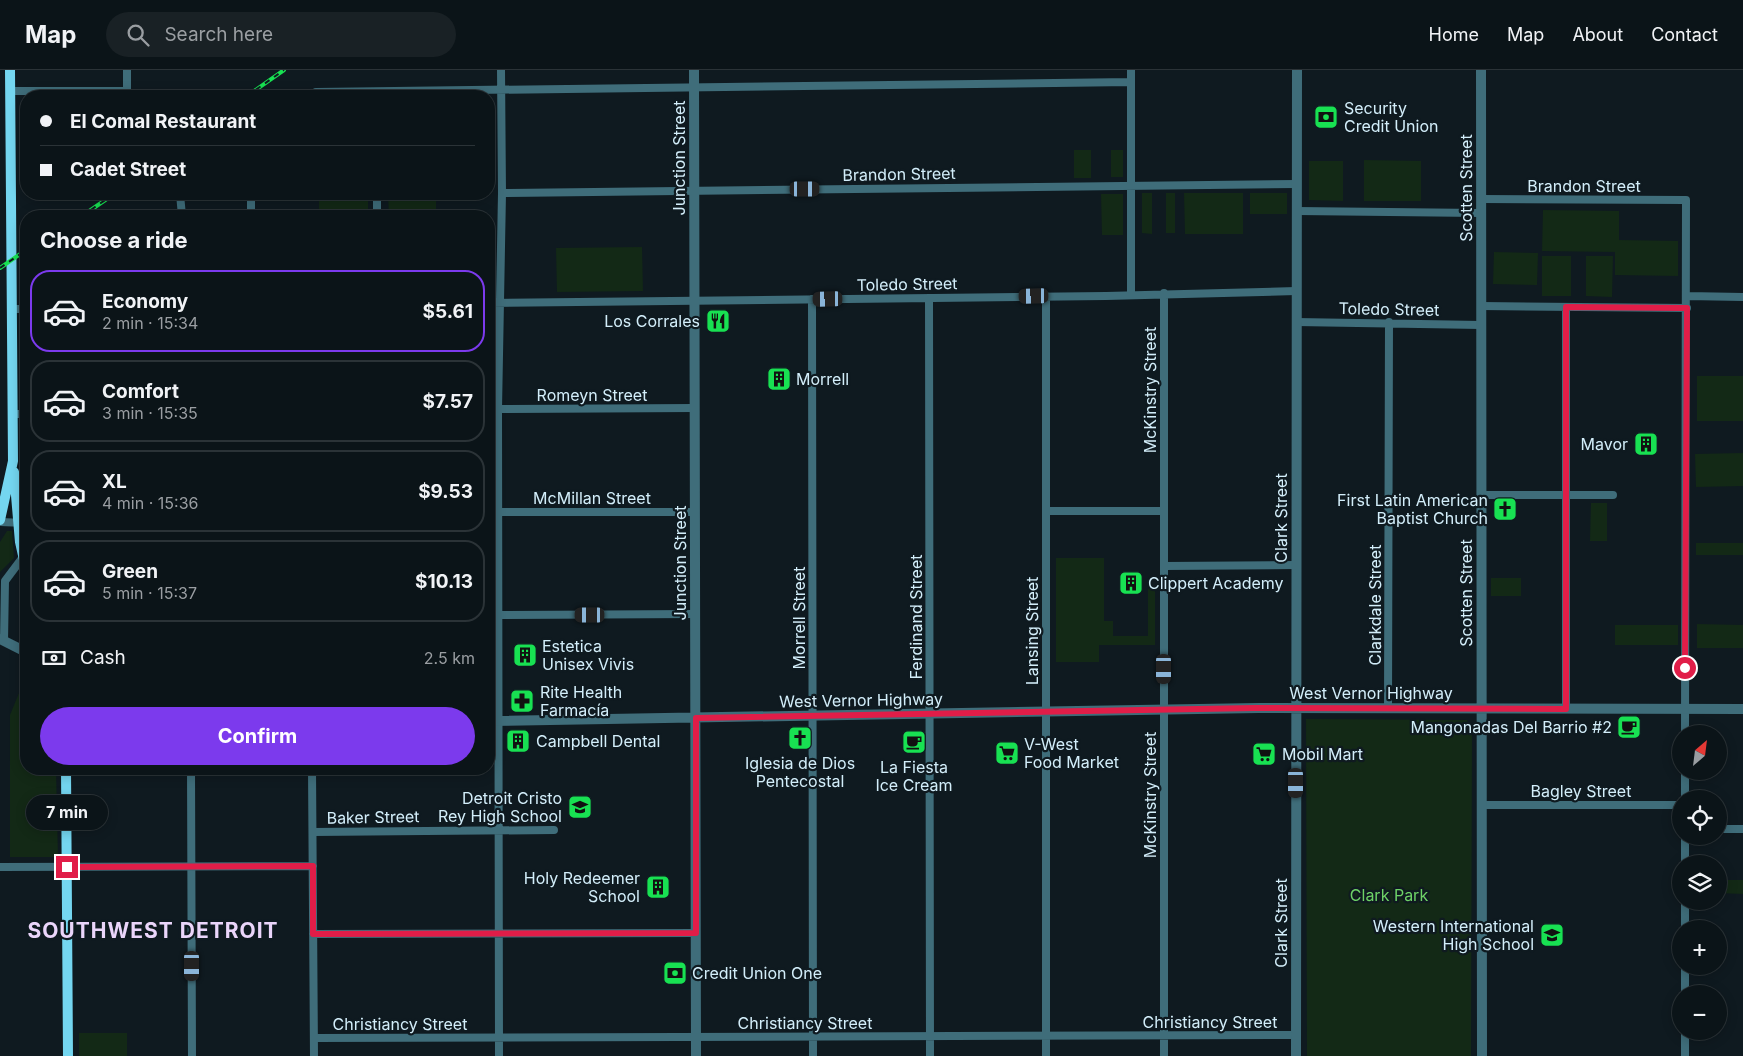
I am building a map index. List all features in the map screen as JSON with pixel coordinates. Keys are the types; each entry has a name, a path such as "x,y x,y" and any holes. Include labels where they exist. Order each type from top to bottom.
{"main road":[{"path":"10,70 13,461 20,504"},
{"path":"0,521 13,461"},
{"path":"66,775 68,1056"}],"street":[{"path":"127,70 129,90"},
{"path":"495,700 499,615 498,408 501,303 502,70"},
{"name":"Junction Street","path":"694,70 696,1056"},
{"path":"1131,70 1132,294"},
{"name":"Clark Street","path":"1296,70 1296,1056"},
{"name":"Scotten Street","path":"1480,70 1482,1056"},
{"path":"452,90 1131,82"},
{"path":"10,91 20,91"},
{"name":"Brandon Street","path":"502,193 1296,184"},
{"name":"Brandon Street","path":"1481,199 1686,200 1687,296"},
{"path":"1296,211 1480,213"},
{"name":"Toledo Street","path":"495,303 929,298 1296,291"},
{"name":"McKinstry Street","path":"1164,293 1164,1056"},
{"name":"Lansing Street","path":"1046,296 1046,1056"},
{"path":"1685,725 1687,296 1743,297"},
{"name":"Ferdinand Street","path":"929,298 930,1056"},
{"name":"Morrell Street","path":"812,299 813,1056"},
{"path":"1481,306 1687,308"},
{"path":"1566,307 1566,709"},
{"path":"11,310 20,309"},
{"name":"Toledo Street","path":"1296,322 1481,324"},
{"name":"Clarkdale Street","path":"1388,708 1389,322"},
{"name":"Romeyn Street","path":"495,408 695,408"},
{"path":"12,414 20,414"},
{"path":"1481,495 1613,495"},
{"path":"1046,511 1164,511"},
{"name":"McMillan Street","path":"498,512 695,512"},
{"path":"0,521 20,523"},
{"path":"20,561 5,581 2,640 20,649"},
{"path":"1164,566 1296,565"},
{"path":"495,615 696,614"},
{"name":"West Vernor Highway","path":"495,721 1296,708 1743,709"},
{"path":"495,743 499,830 499,1056"},
{"path":"191,775 192,1056"},
{"path":"312,775 314,1056"},
{"name":"Bagley Street","path":"1481,805 1672,805"},
{"path":"1727,829 1743,829"},
{"name":"Baker Street","path":"313,832 554,830"},
{"path":"0,867 313,866"},
{"path":"313,934 696,933"},
{"name":"Christiancy Street","path":"314,1038 1296,1035"},
{"path":"1684,1040 1684,1056"}],"green space":[{"path":"1074,150 1091,150 1091,178 1074,178"},
{"path":"1111,150 1123,150 1123,177 1111,177"},
{"path":"1364,160 1421,161 1421,201 1364,201"},
{"path":"1309,161 1343,161 1343,201 1309,200"},
{"path":"1142,193 1152,193 1152,234 1142,233"},
{"path":"1166,193 1175,193 1175,233 1166,233"},
{"path":"1184,193 1243,193 1243,234 1185,234"},
{"path":"1250,193 1287,193 1287,214 1250,214"},
{"path":"1101,194 1123,194 1123,235 1102,235"},
{"path":"319,200 368,200 368,210 319,210"},
{"path":"388,200 436,200 436,210 389,210"},
{"path":"1543,210 1619,211 1619,240 1678,241 1678,276 1615,275 1615,252 1542,251"},
{"path":"642,247 643,291 557,292 556,248"},
{"path":"1494,252 1538,253 1537,285 1493,284"},
{"path":"1542,256 1571,256 1571,296 1542,296"},
{"path":"1586,256 1613,256 1612,297 1586,296"},
{"path":"1697,376 1743,376 1743,421 1697,421"},
{"path":"1743,453 1743,486 1696,487 1695,454"},
{"path":"1591,503 1607,503 1607,541 1590,541"},
{"path":"7,531 12,531 14,558 0,572 0,542"},
{"path":"1696,543 1743,543 1743,555 1696,555"},
{"path":"1056,558 1104,558 1104,621 1113,621 1113,636 1148,636 1148,589 1155,589 1155,645 1099,645 1099,662 1056,662"},
{"path":"1491,578 1521,578 1521,596 1491,596"},
{"path":"1697,624 1743,625 1743,648 1697,648"},
{"path":"1615,625 1678,625 1678,645 1615,645"},
{"path":"20,691 20,775 56,775 58,857 10,857 10,715"},
{"name":"Clark Park","path":"1306,719 1467,720 1472,735 1471,1056 1307,1056"},
{"path":"1727,880 1743,880 1743,894 1727,893"},
{"path":"79,1033 127,1033 127,1056 79,1056"}],"railway":[{"path":"256,90 284,70"},
{"path":"91,210 105,200"},
{"path":"0,268 20,254"}],"place":[{"name":"Security Credit Union","path":"1326,117"},
{"name":"Los Corrales","path":"718,321"},
{"name":"Morrell","path":"779,379"},
{"name":"Mavor","path":"1646,444"},
{"name":"First Latin American Baptist Church","path":"1505,509"},
{"name":"Clippert Academy","path":"1131,583"},
{"name":"Estetica Unisex Vivis","path":"525,655"},
{"name":"Rite Health Farmacía","path":"522,701"},
{"name":"Mangonadas Del Barrio #2","path":"1629,727"},
{"name":"Iglesia de Dios Pentecostal","path":"800,738"},
{"name":"Campbell Dental","path":"518,741"},
{"name":"La Fiesta Ice Cream","path":"914,742"},
{"name":"V-West Food Market","path":"1007,753"},
{"name":"Mobil Mart","path":"1264,754"},
{"name":"Detroit Cristo Rey High School","path":"580,807"},
{"name":"Holy Redeemer School","path":"658,887"},
{"name":"Western International High School","path":"1552,935"},
{"name":"Credit Union One","path":"675,973"}],"district":[{"name":"SOUTHWEST DETROIT","path":"153,931"}],"route":[{"path":"67,867 313,866 313,934 696,933 696,718 1254,708 1566,709 1566,307 1687,308 1685,668"}]}
